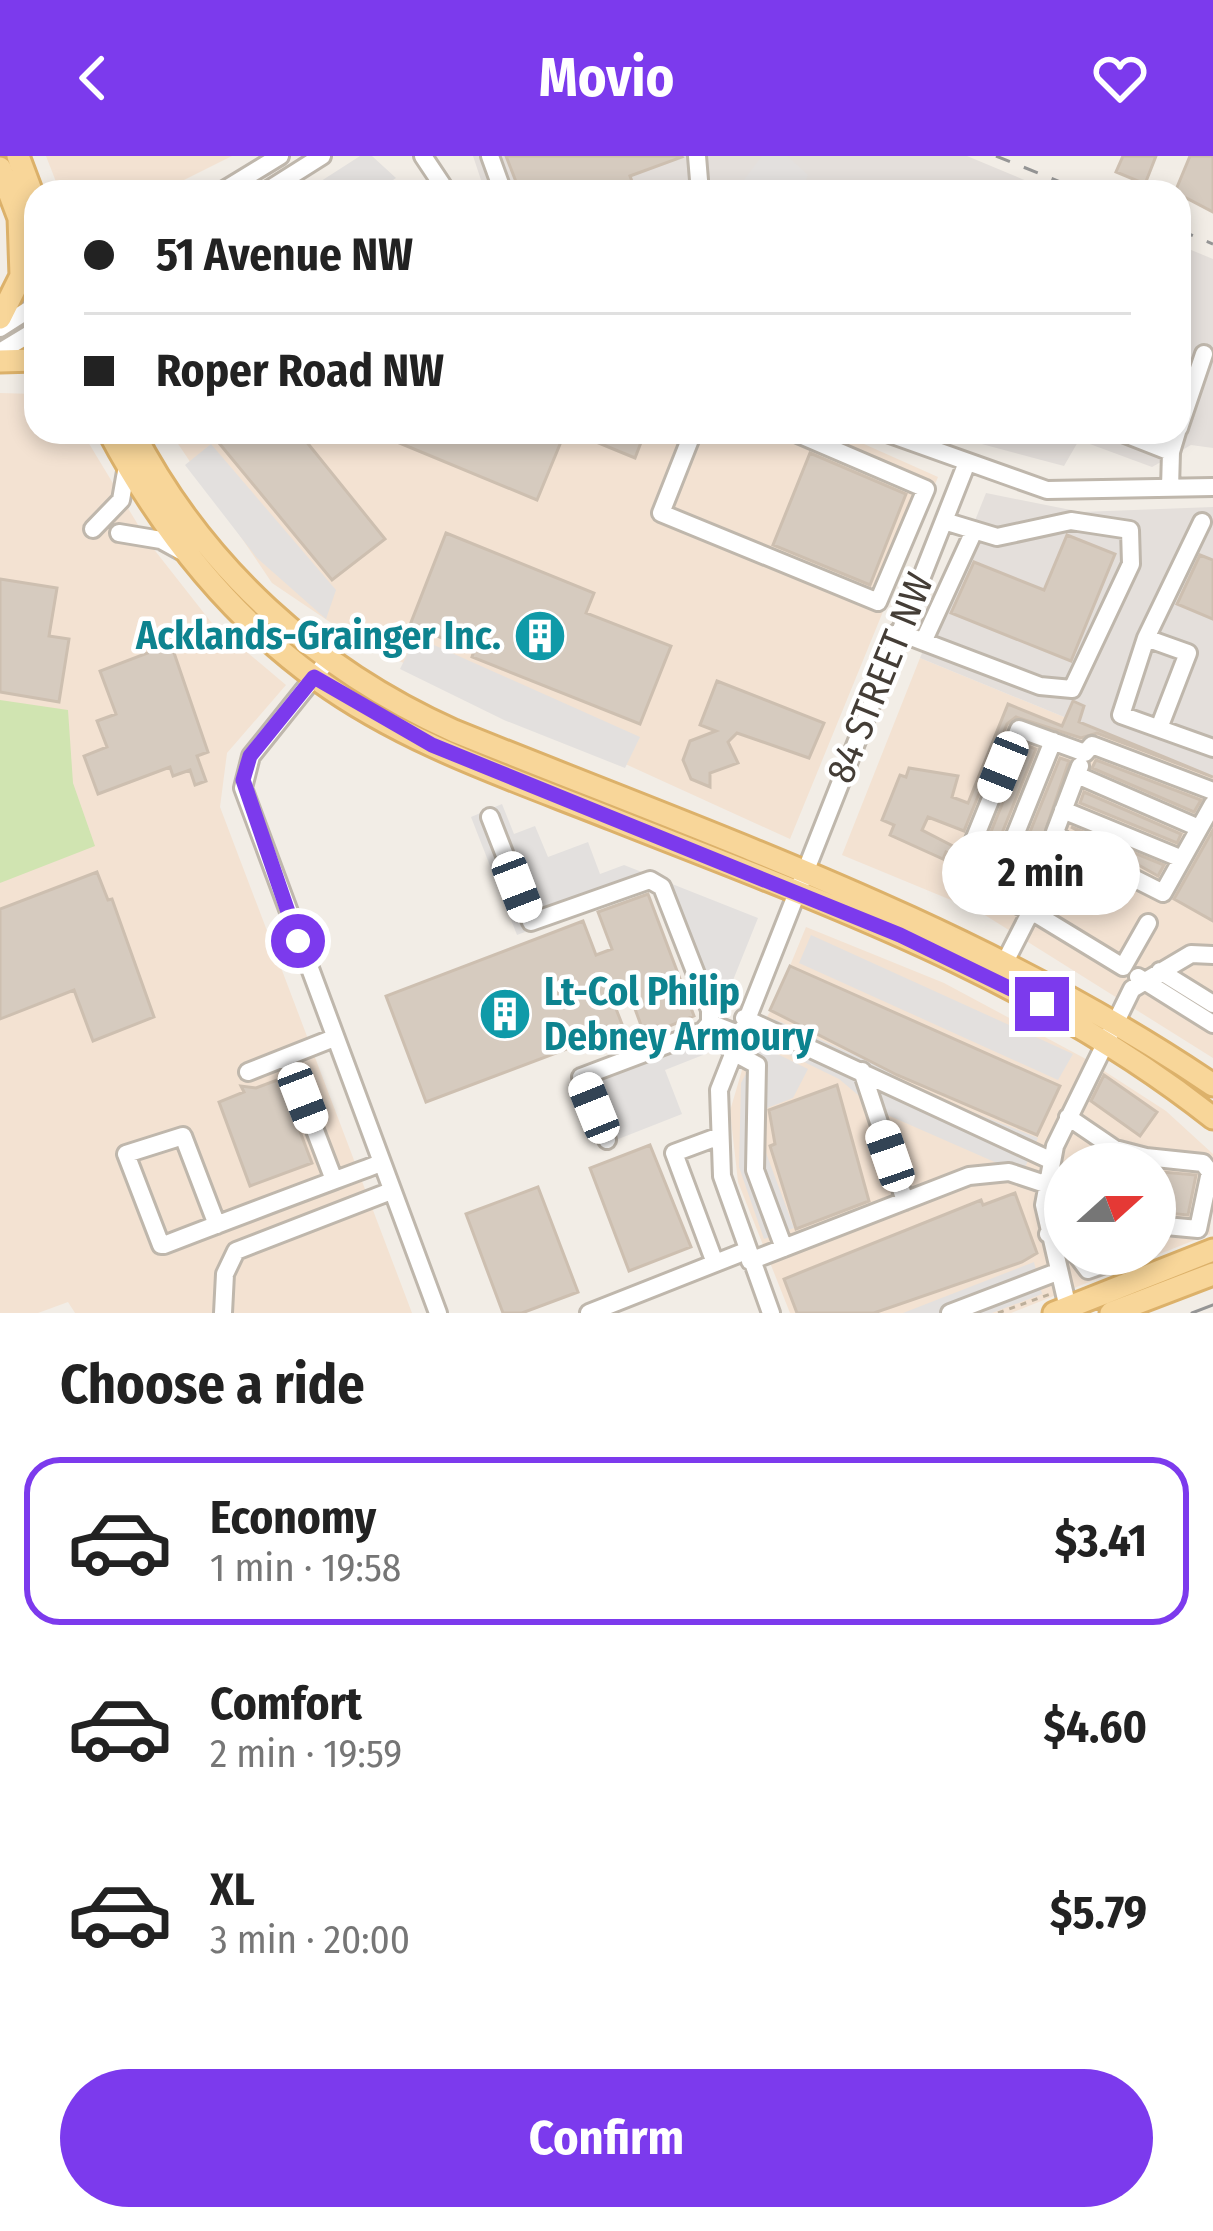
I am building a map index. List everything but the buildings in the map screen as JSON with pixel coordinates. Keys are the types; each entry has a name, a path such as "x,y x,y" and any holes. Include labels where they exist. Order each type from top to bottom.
{"main road":[{"path":"18,156 24,193"},
{"path":"0,167 24,206"},
{"path":"0,319 15,298 24,244"},
{"path":"116,444 184,553 259,631 432,745 1006,960 1109,1031 1212,1118"},
{"path":"140,444 166,489 219,560 321,669"},
{"path":"798,882 1213,1085"},
{"path":"1061,1310 1213,1250"},
{"path":"1111,1313 1213,1274"}],"street":[{"path":"241,180 280,156"},
{"path":"284,180 322,156"},
{"path":"1191,392 1204,354"},
{"path":"688,444 661,513 906,614"},
{"path":"822,444 926,488 878,602"},
{"path":"914,444 1047,490 1206,487 1208,523 1146,638 1121,715 1213,748"},
{"path":"1151,444 1171,452"},
{"path":"1170,488 1174,444"},
{"path":"93,530 122,500 127,465"},
{"name":"84 STREET NW","path":"771,1313 727,1198 717,1137 719,1090 966,465"},
{"path":"898,632 1040,686 1072,689 1131,564 1130,530 1071,520 997,537 974,531 922,500"},
{"path":"924,640 974,531"},
{"path":"119,533 160,540 184,553"},
{"path":"1146,638 1188,653 1159,728"},
{"path":"321,669 250,756 243,788 438,1313"},
{"path":"1054,884 972,845 1019,729 1085,753"},
{"path":"1004,860 1053,741"},
{"path":"1213,791 1092,745 1055,832 1068,845 1163,893 1213,804"},
{"path":"1077,775 1199,828"},
{"path":"1064,810 1182,859"},
{"path":"490,818 531,922 650,880 662,887 710,1010 710,1023 703,1031 581,1077 607,1140"},
{"path":"1006,960 1031,911 1050,897 1068,845"},
{"path":"987,890 1123,967 1213,1004"},
{"path":"1123,967 1148,922"},
{"path":"1057,1143 1132,989 1191,954 1213,955"},
{"path":"1152,976 1213,1024"},
{"path":"710,1023 862,1072 1044,1157"},
{"path":"738,1034 757,1065 755,1170 784,1248"},
{"path":"248,1072 334,1038"},
{"path":"287,1057 334,1180"},
{"path":"862,1072 905,1201"},
{"path":"1068,1117 1105,1143"},
{"path":"217,1225 183,1136 127,1154 158,1244 217,1225 381,1163"},
{"path":"716,1264 674,1153 717,1137"},
{"path":"1176,1162 1203,1163 1209,1168 1200,1226 1191,1231 1176,1228"},
{"path":"590,1313 716,1264 784,1248 986,1173 1017,1172 1044,1184"},
{"path":"224,1313 225,1274 236,1251 391,1191"},
{"path":"950,1313 1049,1275"},
{"path":"1057,1275 1061,1310"}],"shaded area":[{"path":"46,156 232,156 184,180 55,180"},
{"path":"360,156 372,156 396,178 393,180 323,180"},
{"path":"473,156 967,156 1024,180 481,180"},
{"path":"762,156 787,156 808,175 806,180 744,180"},
{"path":"1191,250 1213,259 1213,448 1191,445 1152,467 1090,444 1191,444"},
{"path":"0,393 24,394 24,444 89,444 149,543 211,622 286,685 227,753 220,807 412,1313 75,1313 68,1302 38,1313 0,1313"},
{"path":"178,444 864,444 938,477 790,839 364,645 272,583"},
{"path":"211,444 336,590 326,619 257,558 185,465"},
{"path":"982,444 1077,444 1064,466"},
{"path":"986,493 1081,512 1213,507 1213,778 920,658"},
{"path":"416,637 640,737 625,768 504,720 400,669"},
{"path":"920,658 1213,778 1213,1058 980,912 842,855"},
{"path":"502,804 514,834 535,826 548,857 588,842 600,874 624,865 758,918 703,1055 665,1070 682,1114 598,1147 573,1082 707,1029 650,884 517,935 471,817"},
{"path":"806,927 944,983 1084,1058 1166,1111 1213,1154 1210,1234 1176,1247 1176,1143 1044,1143 1044,1275 1107,1275 1011,1313 790,1313 738,1182 730,1111 749,1046 773,1007"},
{"path":"811,935 1073,1054 1058,1080 799,963"},
{"path":"774,1019 893,1072 891,1080 1038,1138 1022,1174 876,1110 839,1079 763,1042"},
{"path":"761,1046 808,1069 793,1098 762,1110 762,1142 794,1228 764,1239 739,1167 741,1083"},
{"path":"1034,1262 1042,1294 992,1313 903,1313"}],"green space":[{"path":"0,700 68,710 73,783 95,846 0,883"}],"tram line":[{"path":"1192,1313 1213,1305"}],"railway":[{"path":"996,156 1055,180"},
{"path":"1191,235 1213,244"}],"place":[{"name":"Acklands-Grainger Inc.","path":"540,636"},
{"name":"Lt-Col Philip Debney Armoury","path":"505,1014"}],"route":[{"path":"298,941 248,806 243,780 250,756 314,677 432,745 900,935 1042,1004"}]}
